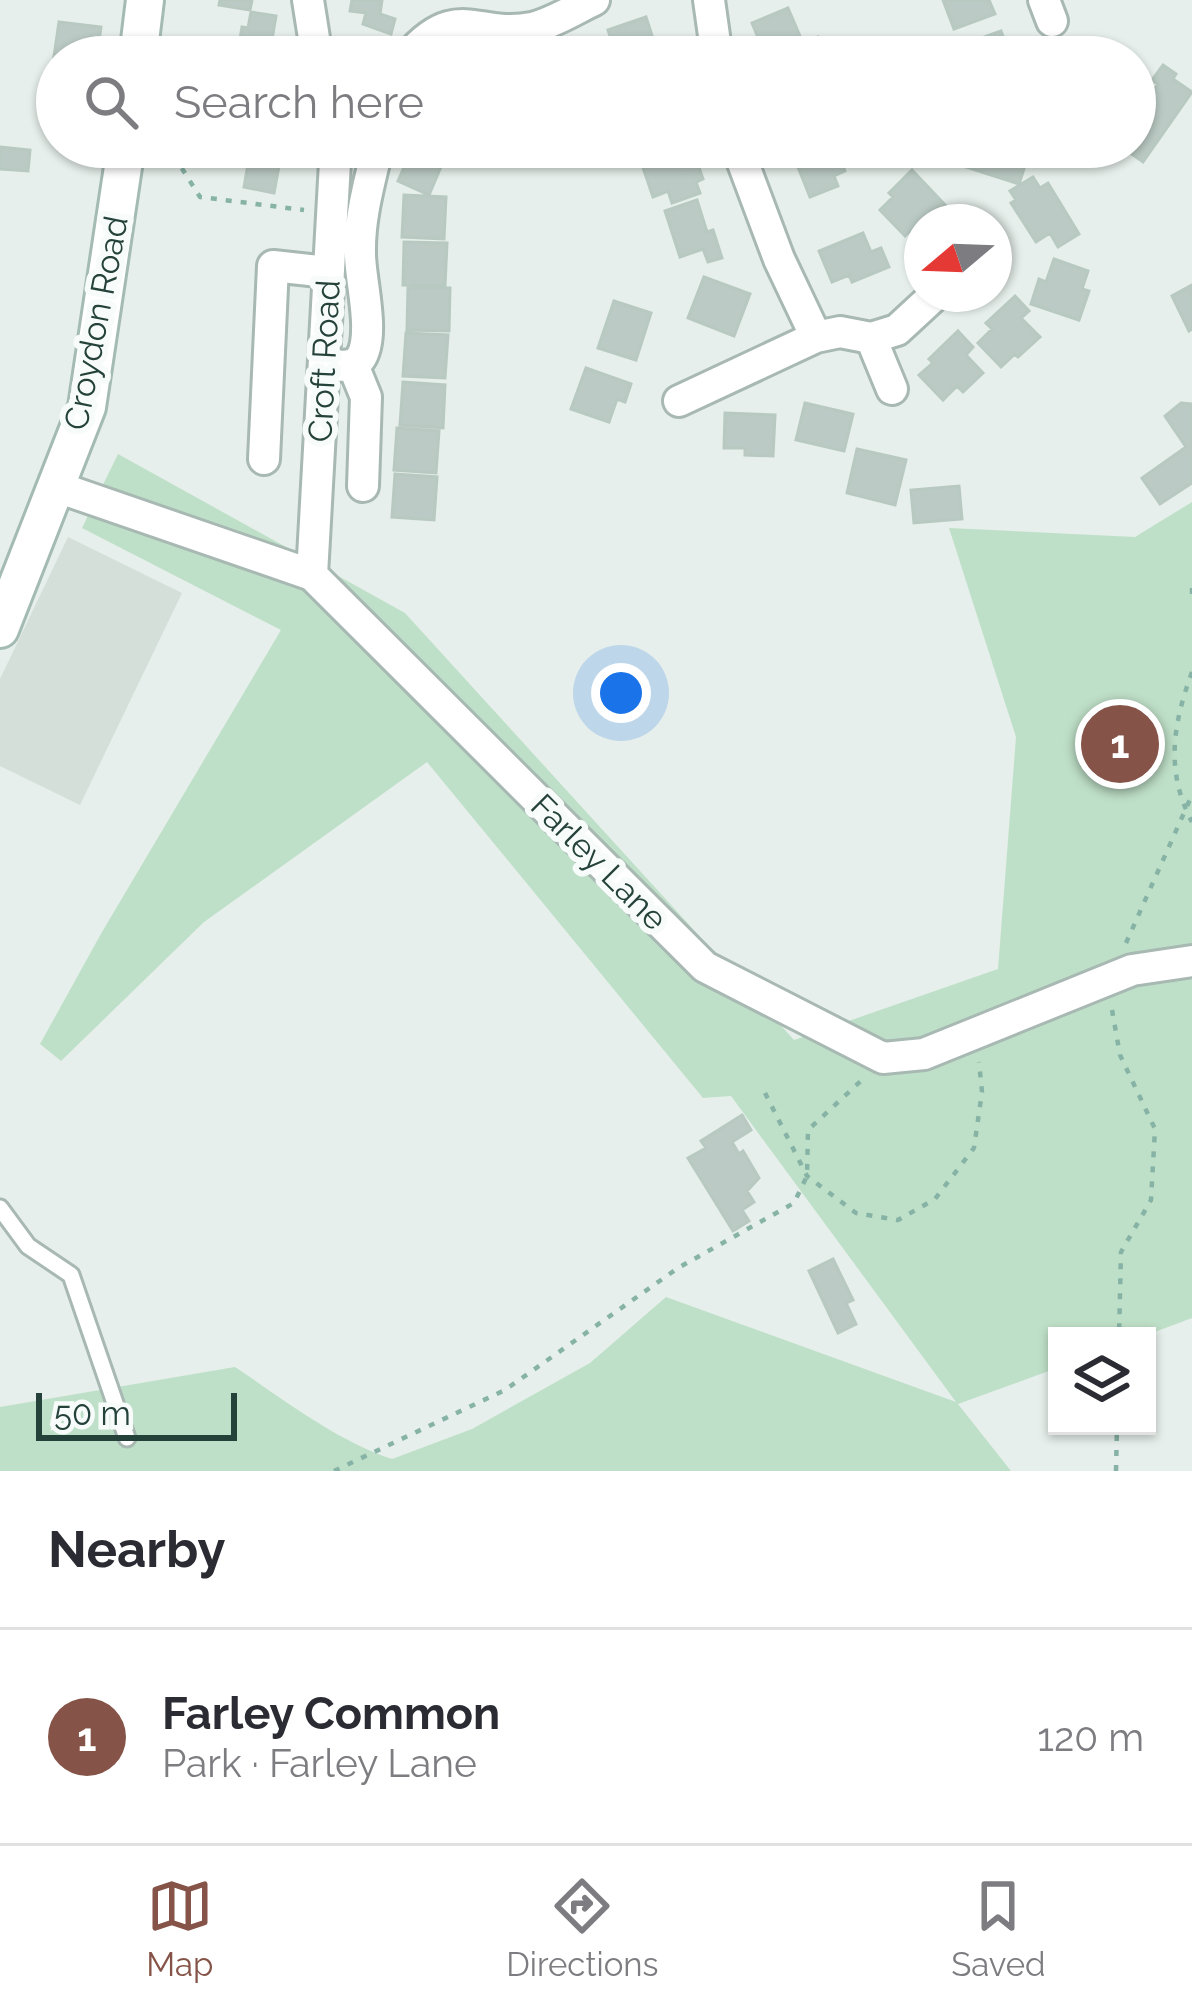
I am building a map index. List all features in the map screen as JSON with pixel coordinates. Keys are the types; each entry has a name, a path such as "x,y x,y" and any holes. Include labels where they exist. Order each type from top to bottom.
{"main road":[{"path":"141,36 145,0"},
{"name":"Croydon Road","path":"0,629 88,406 123,168"}],"street":[{"path":"308,0 314,36"},
{"path":"429,36 465,22 531,28 595,0"},
{"path":"709,0 714,36"},
{"name":"Croft Road","path":"312,575 338,365 328,272 330,213 343,168"},
{"path":"352,168 362,218 359,252 365,340 361,358 338,365 366,397 363,486"},
{"path":"745,168 779,260 816,337"},
{"path":"264,459 273,266 328,272"},
{"path":"680,401 816,337 840,332 871,338 896,330 916,312"},
{"path":"871,338 892,389"},
{"name":"Farley Lane","path":"57,488 312,575 704,968 887,1058"},
{"path":"887,1058 924,1054 1132,970 1192,961"}],"lane":[{"path":"0,1208 28,1246 71,1275 127,1438"}],"path":[{"path":"182,168 200,197 330,213"},
{"path":"1192,588 1192,600"},
{"path":"1192,672 1181,701 1172,766 1192,822"},
{"path":"1119,1327 1121,1252 1151,1200 1155,1129 1120,1055 1109,980 1192,795"},
{"path":"765,1093 807,1176 856,1213 898,1220 935,1199 974,1148 982,1091 976,1033"},
{"path":"334,1471 505,1390 678,1268 794,1202 807,1176 808,1130 887,1058"},
{"path":"1116,1471 1117,1435"}],"shaded area":[{"path":"68,537 182,593 80,805 0,766 0,679"}],"green space":[{"path":"118,454 405,613 794,1040 998,969 1016,737 949,528 1135,537 1192,502 1192,1318 1156,1332 1156,1327 1048,1327 1048,1371 958,1404 1011,1471 0,1471 0,1407 235,1367 330,1430 392,1459 472,1429 590,1363 666,1297 956,1402 731,1096 703,1098 427,762 204,922 61,1061 40,1044 281,630 82,528"}],"building":[{"path":"220,0 252,0 250,10 219,5"},
{"path":"352,0 382,0 380,14 395,19 391,34 363,24 366,13 350,11"},
{"path":"943,0 989,0 995,14 954,29"},
{"path":"788,8 800,36 757,36 752,23"},
{"path":"251,12 276,16 273,36 240,36 242,27 248,28"},
{"path":"646,17 652,36 610,36 608,30"},
{"path":"59,22 101,27 100,36 57,36"},
{"path":"1163,65 1192,92 1156,143 1158,84 1156,75"},
{"path":"0,147 30,150 28,171 0,169"},
{"path":"247,168 279,168 274,193 244,187"},
{"path":"404,168 440,168 429,195 398,181"},
{"path":"643,168 699,168 703,179 696,182 700,193 672,203 668,191 653,197"},
{"path":"798,168 844,168 834,176 838,186 810,197"},
{"path":"969,168 1024,168 1019,184"},
{"path":"912,170 944,204 904,204 904,235 880,210 893,197 889,193"},
{"path":"1033,177 1040,188 1048,183 1079,234 1058,247 1050,233 1036,242 1011,203 1016,200 1010,191"},
{"path":"404,195 446,197 444,239 402,237"},
{"path":"697,200 722,258 708,262 703,249 680,257 665,211"},
{"path":"863,233 871,252 881,248 889,267 852,282 849,275 832,282 819,251"},
{"path":"404,242 447,243 445,286 403,285"},
{"path":"1054,259 1088,271 1082,289 1089,291 1079,320 1031,304 1039,279 1046,282"},
{"path":"704,277 750,294 734,336 688,318"},
{"path":"1192,285 1192,329 1189,331 1172,296"},
{"path":"408,287 450,288 449,331 407,330"},
{"path":"1015,296 1029,311 1021,318 1040,337 1001,367 978,343 992,329 986,323 998,312 1012,312"},
{"path":"614,301 651,313 636,360 598,348"},
{"path":"958,331 973,347 966,355 983,373 963,392 957,386 943,400 919,375"},
{"path":"406,333 448,335 445,378 403,376"},
{"path":"586,368 631,384 625,402 617,399 609,422 571,409"},
{"path":"403,382 445,385 443,428 400,425"},
{"path":"805,403 853,414 844,451 796,440"},
{"path":"1181,403 1192,404 1192,483 1160,504 1142,478 1186,447 1165,416"},
{"path":"725,413 775,415 773,456 724,448"},
{"path":"397,428 439,431 436,473 394,470"},
{"path":"857,449 906,460 895,505 847,493"},
{"path":"395,474 437,477 434,520 392,517"},
{"path":"959,486 962,519 914,523 911,490"},
{"path":"742,1115 751,1130 732,1142 759,1178 747,1191 754,1202 742,1210 749,1221 733,1231 688,1158 706,1148 701,1141"},
{"path":"833,1259 853,1300 846,1303 856,1324 838,1333 809,1271"}],"place":[{"name":"Farley Common","path":"1120,744"}]}
